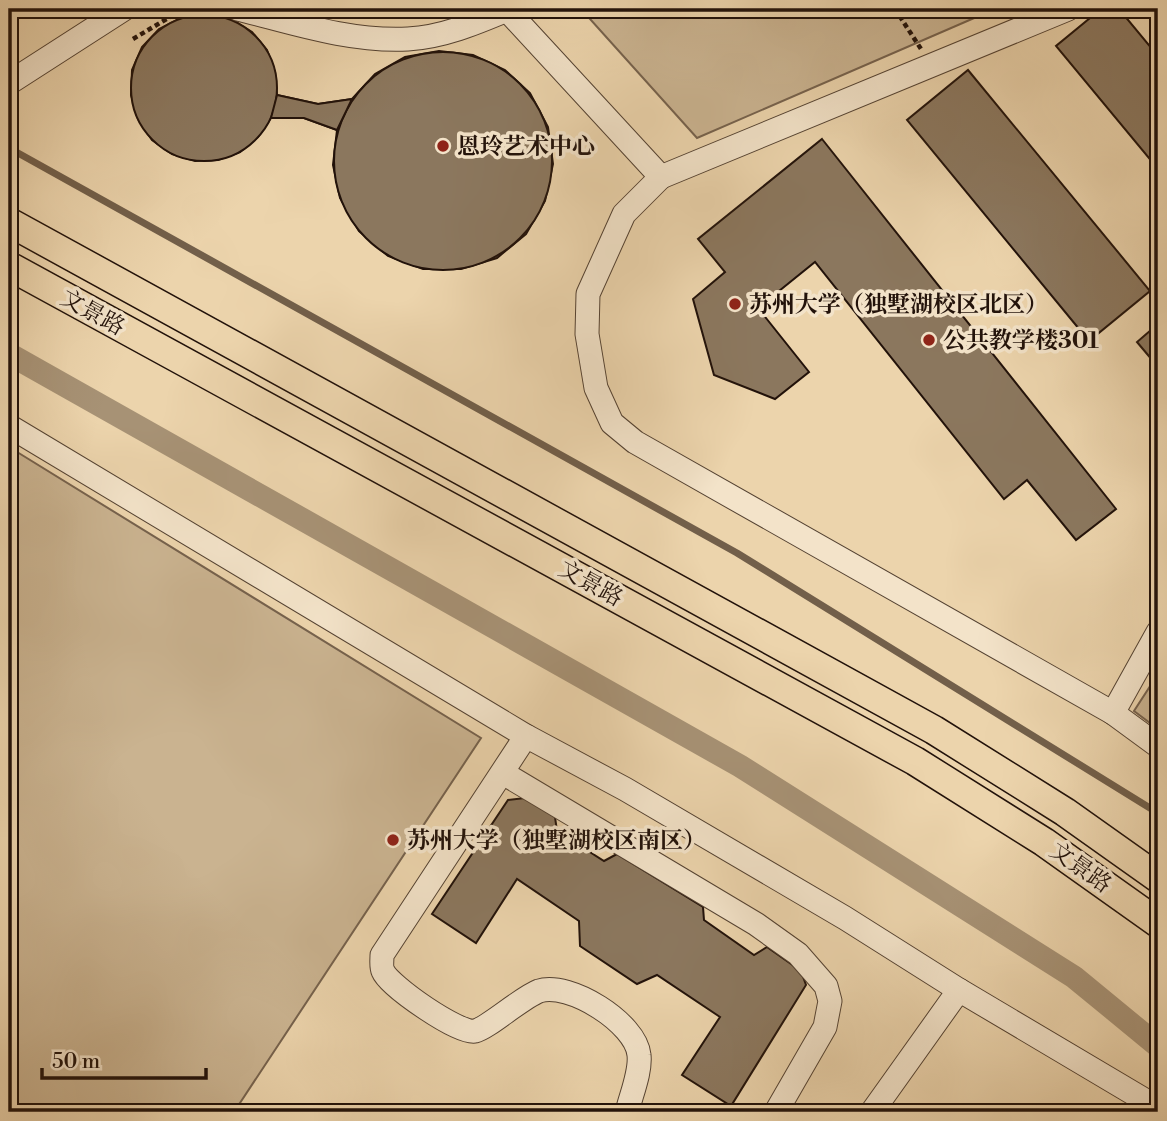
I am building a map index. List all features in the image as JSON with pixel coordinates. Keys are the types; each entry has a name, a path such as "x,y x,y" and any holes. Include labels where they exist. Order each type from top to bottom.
{"main road":[{"name":"文景路","path":"9,222 934,730 1065,812 1158,878"},
{"name":"文景路","path":"9,266 915,761 1044,842 1158,923"}],"lane":[{"path":"9,83 124,9"},
{"path":"238,9 352,37 410,39 461,29 508,10 661,177"},
{"path":"1068,9 661,177 624,214 588,294 587,334 596,388 612,423 635,442 1113,713 1158,747"},
{"path":"9,426 527,736 625,789 845,918 959,990 1158,1108"},
{"path":"1113,713 1158,632"},
{"path":"527,736 382,955 383,971 391,982 457,1029 475,1031 540,990 568,990 594,1005 627,1030 636,1044 639,1057 627,1112"},
{"path":"503,773 756,924 798,954 825,986 830,1001 825,1027 776,1112"},
{"path":"872,1112 959,990"}],"path":[{"path":"133,39 180,10 202,9"},
{"path":"895,9 932,65"}],"shaded area":[{"path":"581,9 995,9 697,138"},
{"path":"9,447 481,738 234,1112 9,1112"},
{"path":"1158,674 1158,729 1134,711"}],"building":[{"path":"1101,9 1119,9 1158,56 1158,169 1056,46"},
{"name":"恩玲艺术中心","path":"206,14 231,19 252,32 267,50 275,72 277,95 318,104 352,99 375,74 405,57 439,51 473,55 505,70 530,93 548,127 553,164 545,201 526,234 497,258 461,269 423,269 388,256 359,231 340,198 333,165 337,130 304,118 271,118 258,137 240,152 218,160 195,161 172,154 152,140 138,119 131,95 132,70 142,47 159,29 181,18"},
{"path":"204,15 232,21 255,37 271,60 277,88 271,116 255,139 232,155 204,161 176,155 153,139 137,116 131,88 137,60 153,37 176,21"},
{"name":"恩玲艺术中心","path":"454,52 485,60 504,70 520,84 534,100 544,119 552,161 544,203 534,222 520,238 504,252 485,262 454,270 432,270 401,262 382,252 352,222 342,203 336,182 334,150 342,119 352,100 382,70 401,60 422,54"},
{"path":"968,70 1150,291 1089,341 907,120"},
{"path":"277,95 318,104 352,99 337,130 304,118 271,118"},
{"name":"公共教学楼301","path":"822,139 1116,509 1076,540 1027,480 1004,499 815,262 758,308 809,372 775,399 714,375 693,299 725,272 698,239"},
{"path":"1158,324 1158,367 1137,342"},
{"path":"525,798 555,817 557,831 604,861 617,854 703,907 704,920 754,955 767,947 801,971 806,985 731,1106 682,1075 720,1017 657,975 637,984 580,946 579,921 517,879 476,943 432,914 508,800"}],"waterway":[{"path":"9,148 737,553 1158,813"},
{"path":"9,354 740,766 1074,977 1158,1046"}],"place":[{"name":"恩玲艺术中心","path":"443,146"},
{"name":"苏州大学（独墅湖校区北区）","path":"735,304"},
{"name":"公共教学楼301","path":"929,340"},
{"name":"苏州大学（独墅湖校区南区）","path":"393,840"}]}
